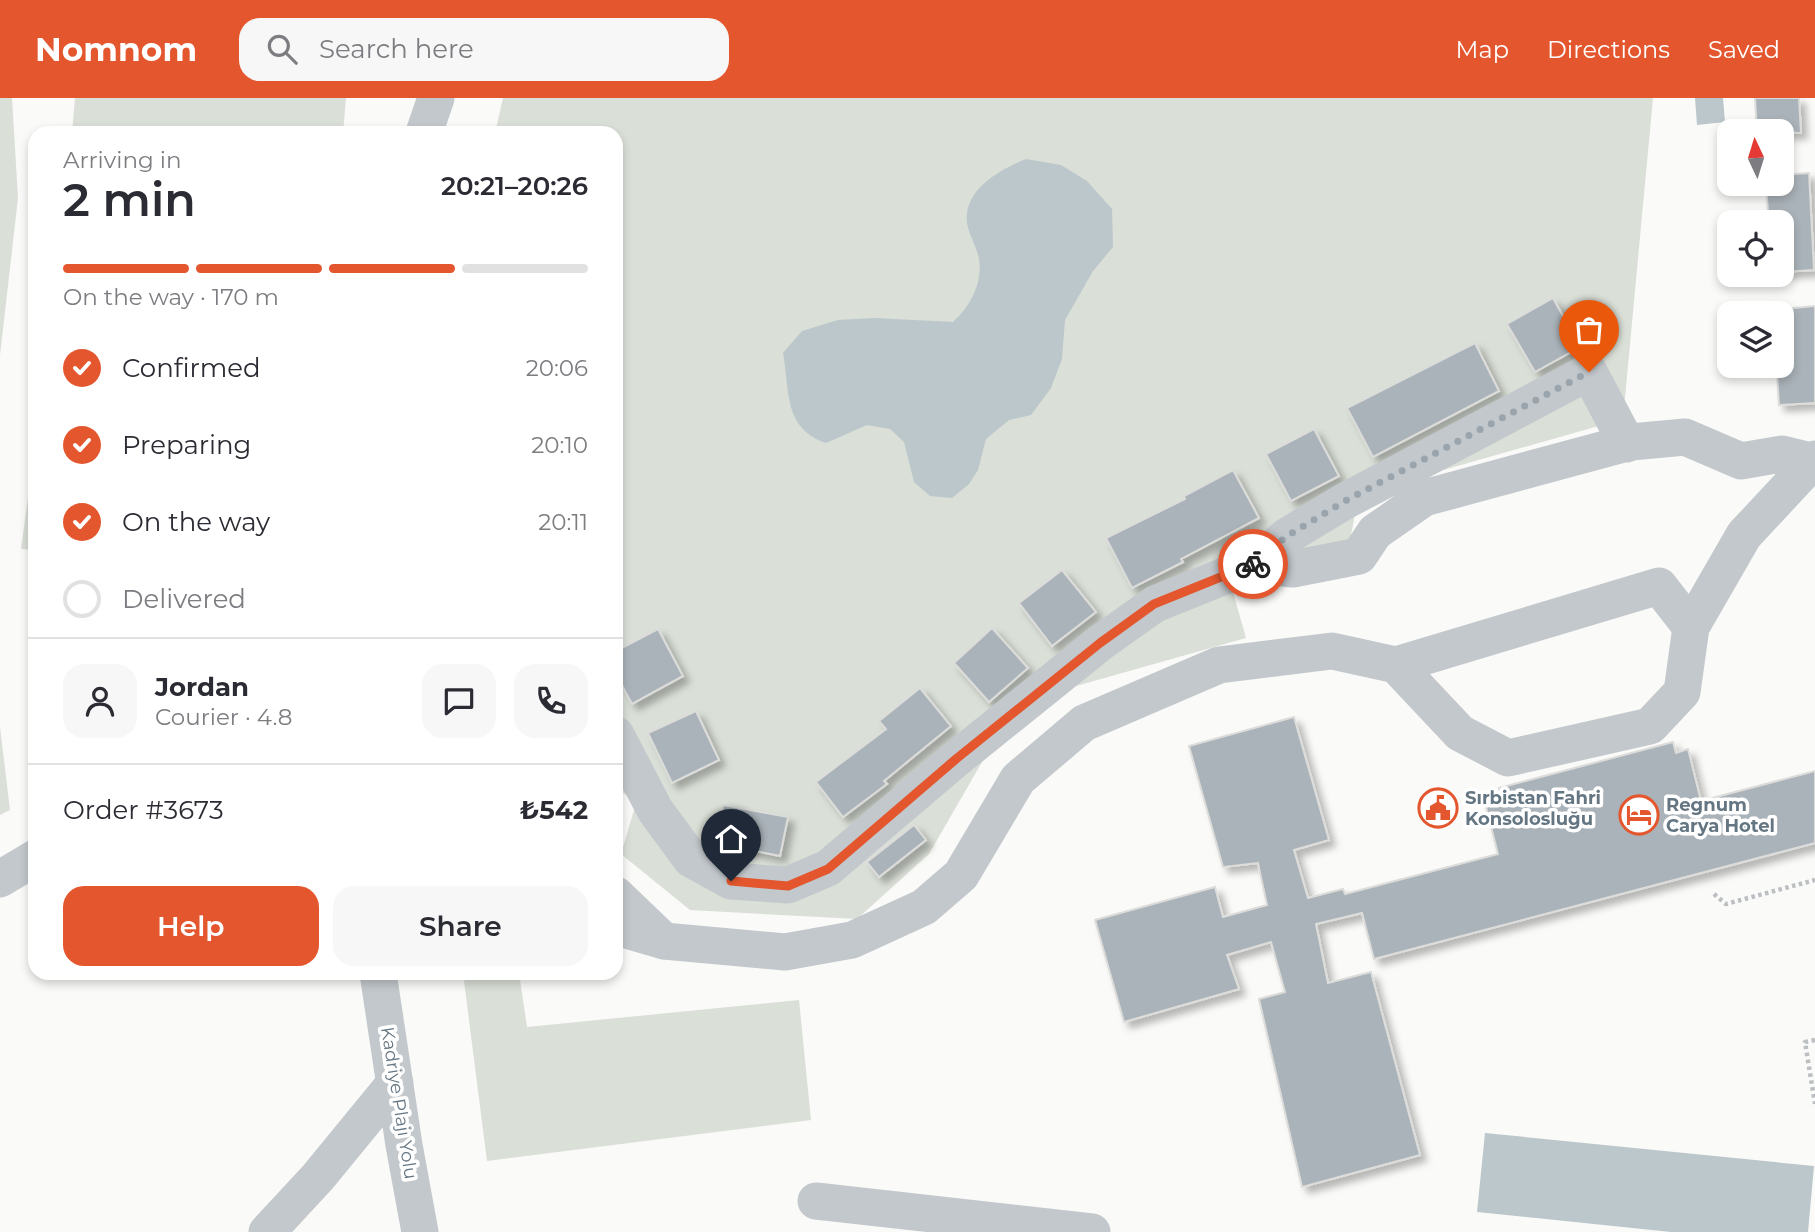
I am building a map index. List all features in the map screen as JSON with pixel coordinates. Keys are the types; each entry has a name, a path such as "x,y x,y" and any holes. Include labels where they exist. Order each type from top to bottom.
{"street":[{"path":"426,126 436,98"},
{"path":"623,748 655,810 691,859 731,881 788,886 828,869 976,743 1100,643 1154,604 1252,565 1287,536 1345,501 1589,372 1627,443"},
{"path":"1252,565 1293,569 1359,556 1374,531 1424,498 1627,443 1685,437 1741,461 1782,454 1813,460"},
{"path":"1396,665 1460,733 1508,758 1650,726 1682,692 1691,627 1744,535 1813,460"},
{"path":"623,929 664,941 785,952 852,940 924,907 961,874 1018,779 1084,723 1219,665 1332,651 1396,665 1659,586 1691,627"},
{"path":"0,879 28,862"},
{"path":"623,902 664,941"},
{"name":"Kadriye Plajı Yolu","path":"379,980 420,1232"},
{"path":"267,1232 318,1177 395,1083"},
{"path":"816,1201 1092,1232"}],"path":[{"path":"1714,894 1726,904 1815,880"},
{"path":"1815,1040 1805,1042 1815,1104"}],"shaded area":[{"path":"0,98 12,98 18,198 0,355"},
{"path":"75,98 346,98 344,126 73,126"},
{"path":"503,98 1653,98 1623,419 1359,494 1346,561 1233,592 1246,638 1016,703 929,854 857,919 690,910 623,856 636,803 623,793 623,126 497,126"},
{"path":"1695,98 1723,98 1725,119 1717,119 1717,123 1697,125"},
{"path":"1026,159 1061,165 1087,181 1112,209 1113,247 1093,271 1065,320 1062,359 1051,388 1031,415 1009,420 986,439 978,470 969,484 952,498 930,496 914,482 904,442 890,429 867,425 826,443 802,428 791,407 783,353 802,331 838,320 874,318 953,322 970,302 979,277 977,250 967,223 971,200 977,190 995,175"},
{"path":"28,497 28,550 21,549"},
{"path":"0,727 10,810 0,815"},
{"path":"464,980 520,980 527,1027 799,1000 811,1120 487,1161"},
{"path":"1485,1133 1814,1166 1808,1232 1671,1232 1477,1212"}],"building":[{"path":"1755,98 1799,98 1801,133 1794,133 1794,119 1756,119"},
{"path":"1809,173 1814,270 1794,271 1794,210 1768,210 1767,196 1794,196 1794,174"},
{"path":"1553,298 1580,347 1535,372 1507,324"},
{"path":"1815,306 1815,403 1779,405 1777,378 1794,378 1794,308"},
{"path":"1475,343 1499,391 1373,457 1347,408"},
{"path":"1314,429 1339,476 1291,501 1266,454"},
{"path":"1233,470 1259,518 1132,588 1106,538 1185,499 1184,496"},
{"path":"1062,570 1096,612 1052,646 1019,603"},
{"path":"992,628 1028,668 989,702 954,663"},
{"path":"658,629 683,676 632,704 623,687 623,647"},
{"path":"920,688 951,726 884,781 887,784 843,817 816,782 886,729 879,721"},
{"path":"696,711 719,760 672,783 648,733"},
{"path":"1294,717 1329,840 1294,850 1308,898 1343,889 1345,894 1498,854 1486,807 1503,803 1499,788 1673,742 1676,753 1688,749 1701,801 1815,771 1815,843 1374,959 1362,913 1316,924 1328,983 1371,972 1420,1155 1302,1187 1259,999 1285,992 1271,942 1227,955 1239,989 1124,1022 1095,920 1215,887 1223,917 1267,905 1258,863 1223,867 1189,746"},
{"path":"723,805 788,817 780,856 716,843"},
{"path":"914,825 926,840 879,877 867,862"}],"way so far":[{"path":"1253,564 1287,536 1345,501 1589,372"}],"place":[{"name":"Sırbistan Fahri Konsolosluğu","path":"1438,808"},
{"name":"Regnum Carya Hotel","path":"1639,815"}],"route":[{"path":"731,881 788,886 828,869 956,759 1100,643 1154,604 1253,564"}]}
